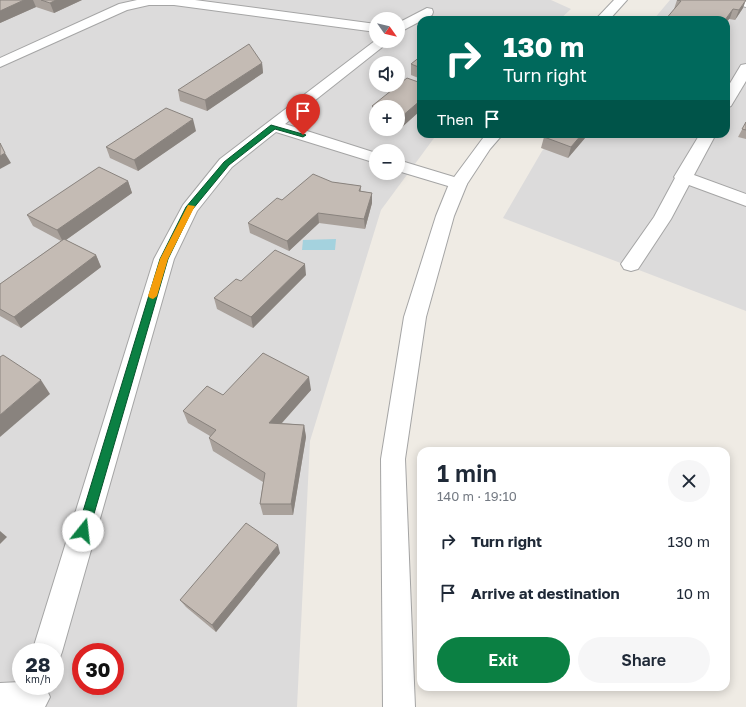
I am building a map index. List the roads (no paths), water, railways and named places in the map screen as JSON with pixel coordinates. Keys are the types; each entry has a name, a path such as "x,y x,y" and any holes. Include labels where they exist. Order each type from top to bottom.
{"street":[{"path":"606,16 621,0"},
{"path":"734,0 746,3"},
{"path":"0,64 123,7 149,1 174,1 369,27"},
{"path":"421,16 427,12"},
{"path":"405,26 417,18"},
{"path":"50,643 164,259 189,209 226,163 374,48"},
{"path":"730,96 746,68"},
{"path":"274,126 369,156"},
{"path":"400,707 393,459 415,317 445,216 458,184 484,146 491,138"},
{"path":"631,264 662,219 683,177 706,138"},
{"path":"405,167 458,184"},
{"path":"683,177 746,200"},
{"path":"0,699 34,697"}],"water":[{"path":"336,239 335,250 302,250 303,240"}]}
